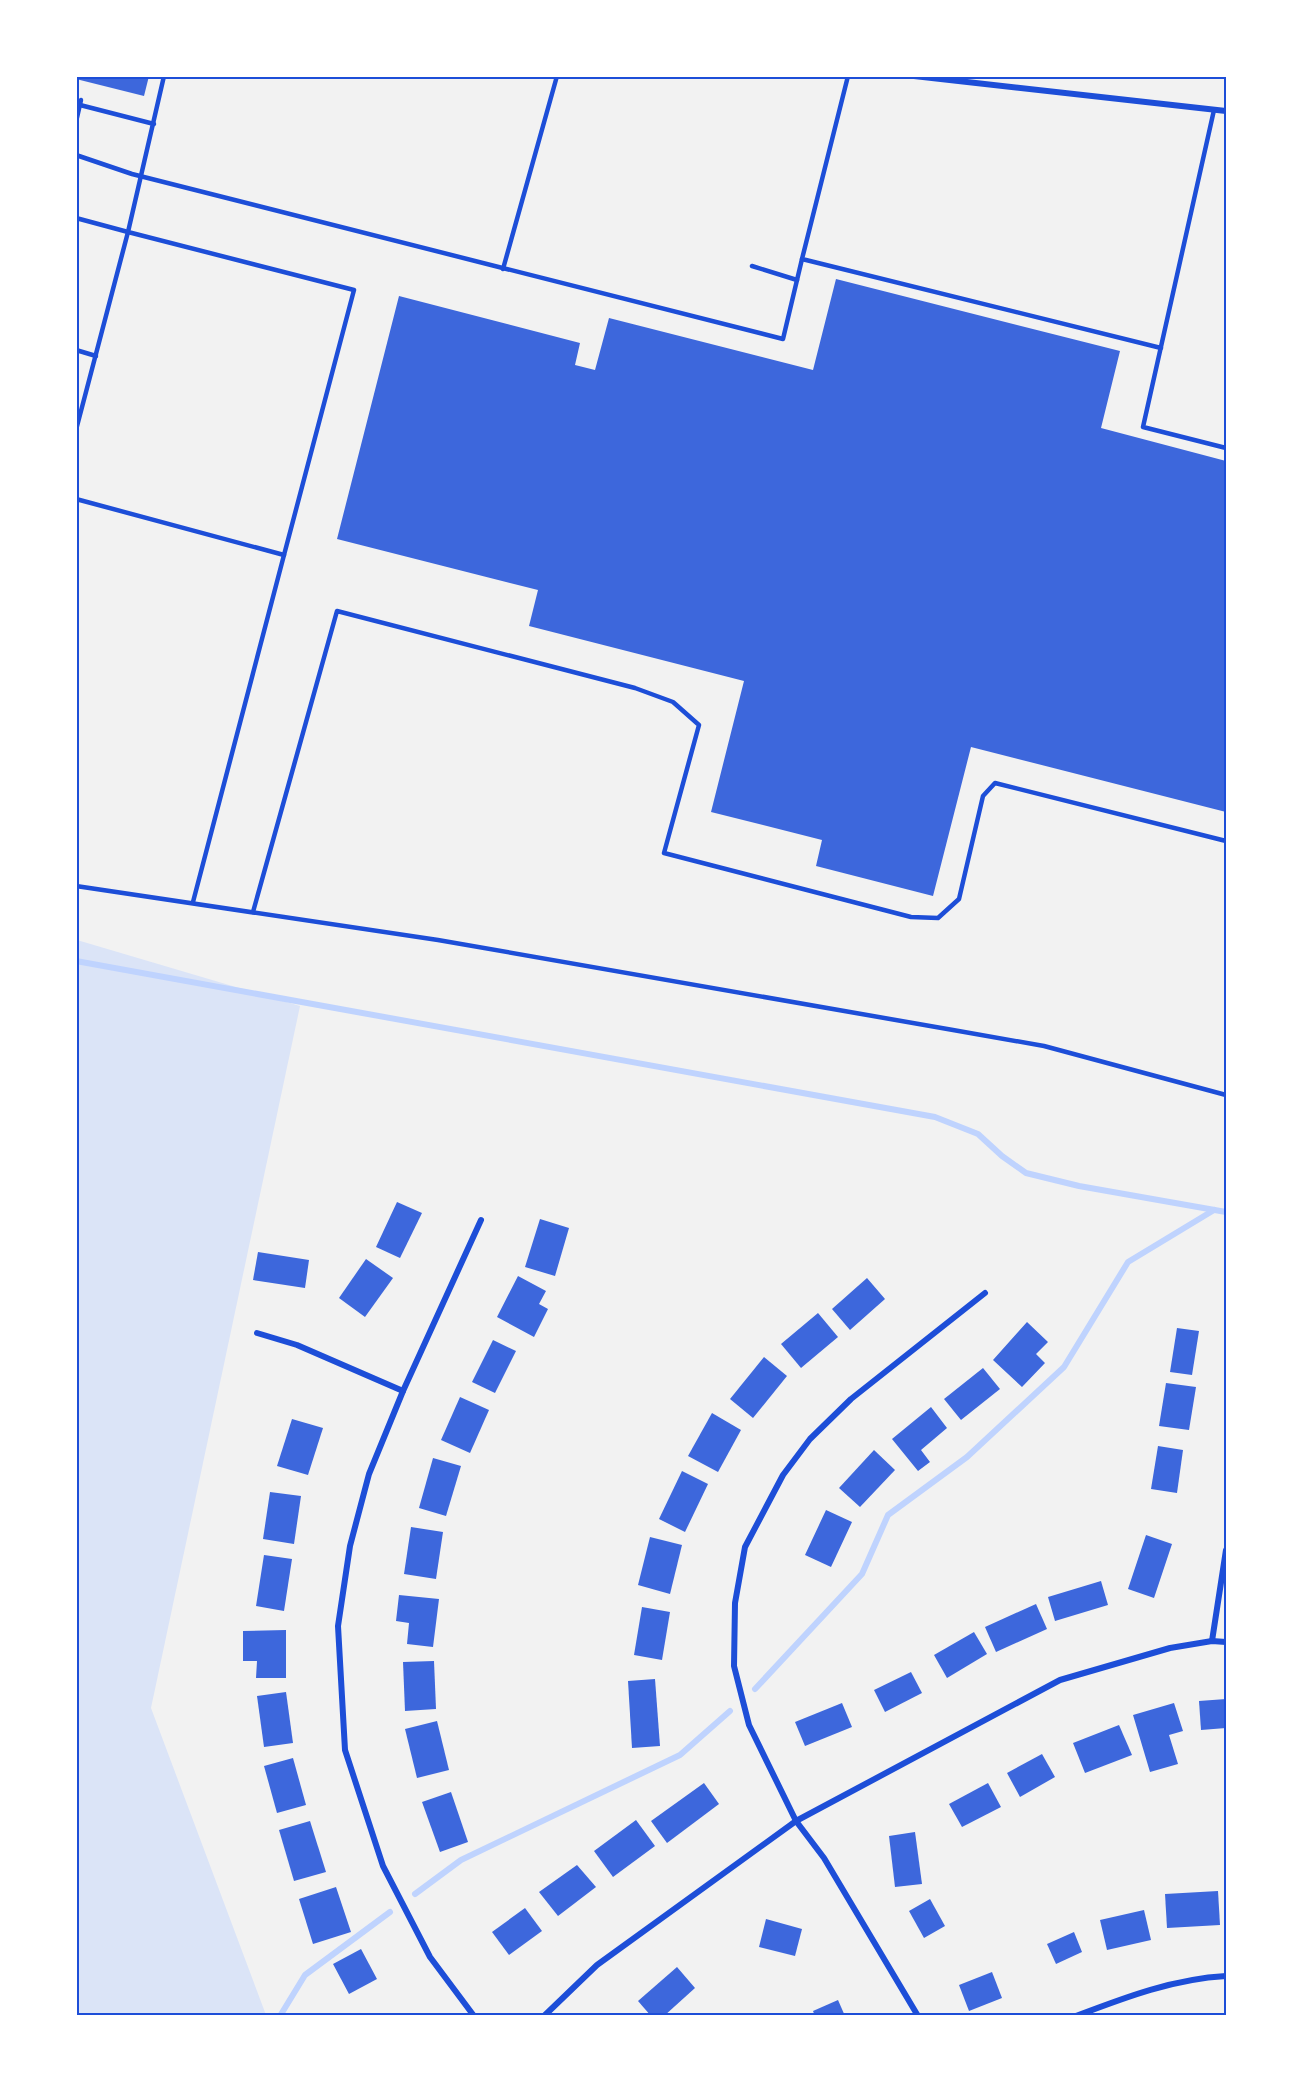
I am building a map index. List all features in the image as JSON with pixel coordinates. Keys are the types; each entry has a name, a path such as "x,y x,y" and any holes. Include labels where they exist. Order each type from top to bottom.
{"street":[{"path":"914,76 1227,111"},
{"path":"474,2016 430,1957 383,1866 345,1750 338,1626 350,1546 369,1474 403,1391 481,1220"},
{"path":"918,2016 824,1858 796,1821 749,1725 735,1673 735,1603 746,1547 783,1475 810,1439 851,1399 985,1293"},
{"path":"257,1333 297,1345 403,1391"},
{"path":"1212,1641 1227,1550"},
{"path":"544,2016 597,1965 796,1821 1060,1680 1170,1648 1212,1641 1227,1642"},
{"path":"1076,2016 1193,1978 1227,1976"}],"lane":[{"path":"76,430 142,177 164,76"},
{"path":"504,268 557,76"},
{"path":"76,155 142,177 783,339 848,76"},
{"path":"76,122 81,103 154,124"},
{"path":"1214,110 1143,428 1227,448"},
{"path":"76,218 354,290 193,902"},
{"path":"802,259 1161,348"},
{"path":"752,266 797,280"},
{"path":"76,350 96,356"},
{"path":"76,499 284,555"},
{"path":"253,912 337,611 625,685 673,702 699,725 664,853 911,916 938,918 959,899 983,796 995,783 1227,841"},
{"path":"76,886 193,902 726,989 1044,1046 1227,1095"}],"shaded area":[{"path":"77,940 300,1006 151,1708 266,2015 77,2015"}],"building":[{"path":"76,76 149,76 144,96 76,79"},
{"path":"836,279 1120,351 1101,428 1226,461 1226,812 971,747 933,896 816,866 822,840 711,812 744,681 529,626 538,590 337,539 399,296 580,343 575,365 595,370 609,318 813,370"},
{"path":"397,1202 422,1213 400,1258 376,1247"},
{"path":"540,1219 569,1228 555,1276 525,1267"},
{"path":"258,1252 309,1260 305,1288 253,1280"},
{"path":"366,1259 393,1278 365,1317 339,1298"},
{"path":"518,1276 546,1291 539,1304 548,1309 534,1337 497,1317"},
{"path":"867,1278 885,1299 850,1330 832,1309"},
{"path":"818,1313 838,1337 801,1368 781,1344"},
{"path":"1027,1322 1048,1342 1036,1354 1045,1363 1022,1387 993,1360"},
{"path":"1177,1328 1199,1331 1192,1375 1170,1372"},
{"path":"493,1340 516,1351 495,1393 472,1382"},
{"path":"764,1357 787,1376 753,1418 730,1399"},
{"path":"983,1368 1000,1389 961,1420 944,1399"},
{"path":"1166,1383 1196,1387 1189,1430 1159,1426"},
{"path":"460,1397 489,1410 470,1453 441,1440"},
{"path":"931,1407 947,1428 921,1450 930,1462 918,1471 892,1439"},
{"path":"712,1413 741,1430 718,1472 688,1456"},
{"path":"292,1419 323,1428 308,1475 277,1466"},
{"path":"1158,1446 1183,1450 1177,1493 1151,1489"},
{"path":"874,1450 895,1470 860,1507 839,1488"},
{"path":"433,1458 461,1466 446,1516 419,1508"},
{"path":"682,1471 708,1484 685,1532 659,1519"},
{"path":"270,1492 301,1496 294,1544 263,1539"},
{"path":"826,1510 852,1522 831,1567 805,1555"},
{"path":"411,1527 443,1532 436,1579 404,1574"},
{"path":"1146,1535 1172,1544 1154,1598 1128,1589"},
{"path":"650,1537 682,1545 670,1594 638,1585"},
{"path":"264,1555 292,1559 284,1611 256,1606"},
{"path":"1101,1581 1108,1605 1055,1621 1048,1597"},
{"path":"399,1595 439,1599 433,1647 407,1644 409,1623 396,1621"},
{"path":"1036,1604 1047,1629 996,1652 985,1627"},
{"path":"642,1607 670,1612 662,1660 634,1655"},
{"path":"286,1630 286,1678 256,1678 257,1661 243,1661 243,1631"},
{"path":"974,1632 987,1654 947,1678 934,1655"},
{"path":"434,1661 436,1709 405,1711 403,1662"},
{"path":"911,1672 922,1693 885,1712 874,1690"},
{"path":"655,1679 660,1746 632,1748 628,1681"},
{"path":"286,1692 293,1743 264,1747 257,1696"},
{"path":"1226,1699 1226,1728 1201,1730 1199,1701"},
{"path":"842,1703 852,1727 805,1746 795,1722"},
{"path":"1174,1703 1183,1731 1169,1735 1178,1764 1150,1772 1133,1715"},
{"path":"437,1721 449,1770 417,1778 405,1729"},
{"path":"1119,1725 1132,1755 1085,1773 1073,1743"},
{"path":"1042,1754 1055,1777 1020,1797 1007,1773"},
{"path":"293,1758 306,1805 277,1813 264,1766"},
{"path":"704,1783 719,1804 667,1843 651,1821"},
{"path":"988,1783 1001,1807 962,1827 949,1804"},
{"path":"451,1792 468,1842 440,1852 422,1802"},
{"path":"636,1820 655,1846 613,1877 594,1851"},
{"path":"310,1821 326,1872 294,1881 279,1830"},
{"path":"915,1832 922,1884 895,1887 889,1836"},
{"path":"577,1865 596,1887 558,1916 539,1892"},
{"path":"336,1887 351,1932 313,1944 299,1899"},
{"path":"1218,1891 1220,1925 1167,1928 1165,1894"},
{"path":"930,1899 945,1926 924,1938 909,1911"},
{"path":"525,1908 542,1931 509,1955 492,1932"},
{"path":"1144,1910 1151,1940 1107,1950 1100,1920"},
{"path":"766,1919 802,1929 795,1956 759,1947"},
{"path":"1074,1932 1082,1952 1056,1964 1047,1944"},
{"path":"361,1949 377,1979 349,1994 333,1964"},
{"path":"677,1967 695,1988 664,2016 651,2016 638,2001"},
{"path":"992,1972 1002,1998 969,2011 959,1985"},
{"path":"838,2000 845,2016 815,2016 813,2011"}],"waterway":[{"path":"76,961 935,1117 978,1134 1002,1156 1026,1173 1079,1186 1226,1212"},
{"path":"755,1689 862,1574 888,1515 967,1457 1064,1367 1128,1262 1214,1210"},
{"path":"415,1894 461,1860 680,1755 730,1711"},
{"path":"280,2016 305,1975 390,1912"}]}
